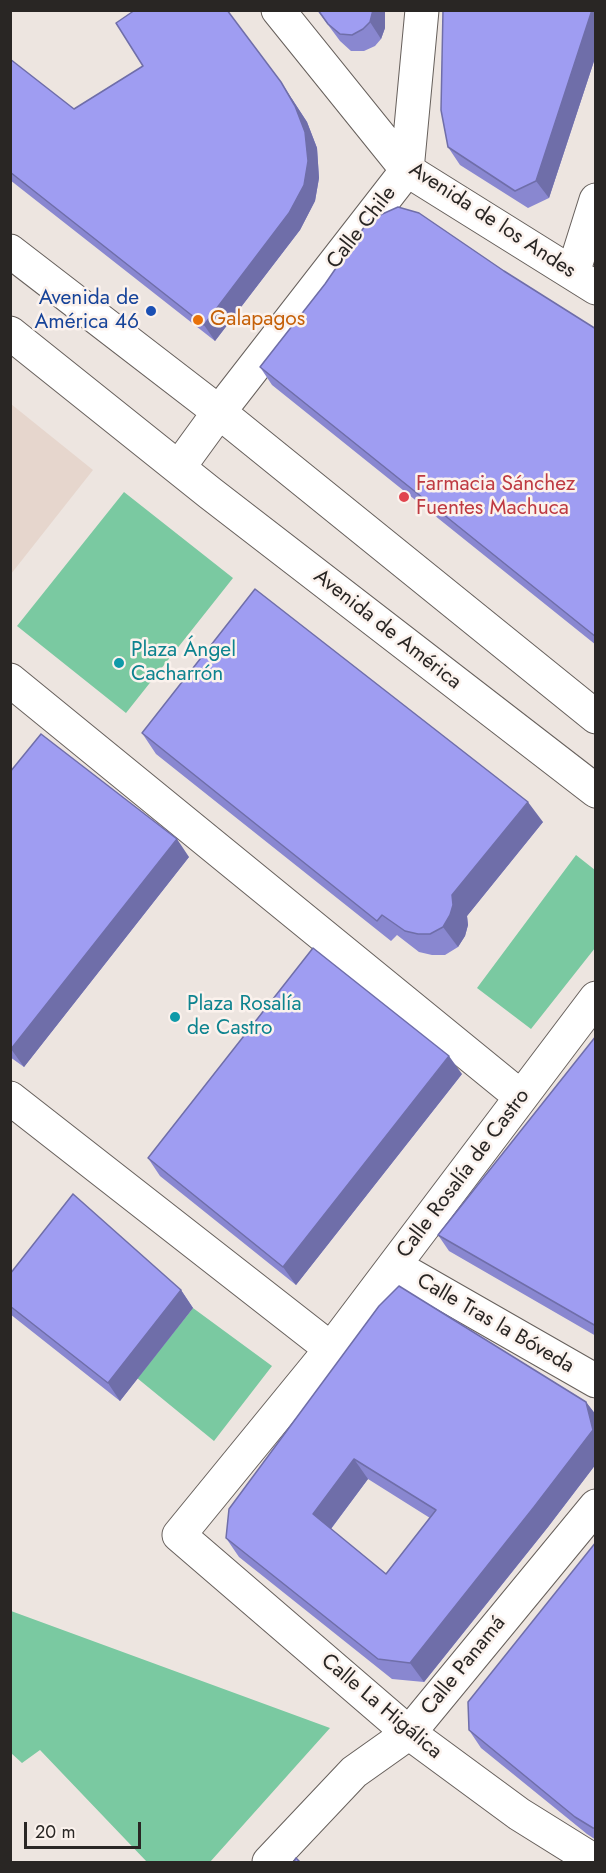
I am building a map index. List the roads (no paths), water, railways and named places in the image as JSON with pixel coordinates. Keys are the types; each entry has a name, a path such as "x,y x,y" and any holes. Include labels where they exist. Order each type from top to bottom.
{"street":[{"name":"Avenida de los Andes","path":"278,10 407,170 584,281"},
{"name":"Calle Chile","path":"219,412 407,170 422,10"},
{"path":"584,281 596,200"},
{"path":"10,251 219,412 596,717"},
{"name":"Avenida de América","path":"10,333 210,493 596,791"},
{"path":"179,467 219,412"},
{"path":"12,683 521,1097"},
{"name":"Calle Rosalía de Castro","path":"179,1535 331,1349 596,998"},
{"path":"10,1098 331,1349"},
{"name":"Calle Tras la Bóveda","path":"395,1266 596,1381"},
{"name":"Calle Panamá","path":"269,1863 354,1772 410,1733 596,1506"},
{"name":"Calle La Higálica","path":"179,1535 410,1733 519,1814 596,1862"}],"place":[{"name":"Avenida de América 46","path":"151,311"},
{"name":"Galapagos","path":"198,320"},
{"name":"Farmacia Sánchez Fuentes Machuca","path":"404,497"},
{"name":"Plaza Ángel Cacharrón","path":"119,663"},
{"name":"Plaza Rosalía de Castro","path":"175,1017"}]}
